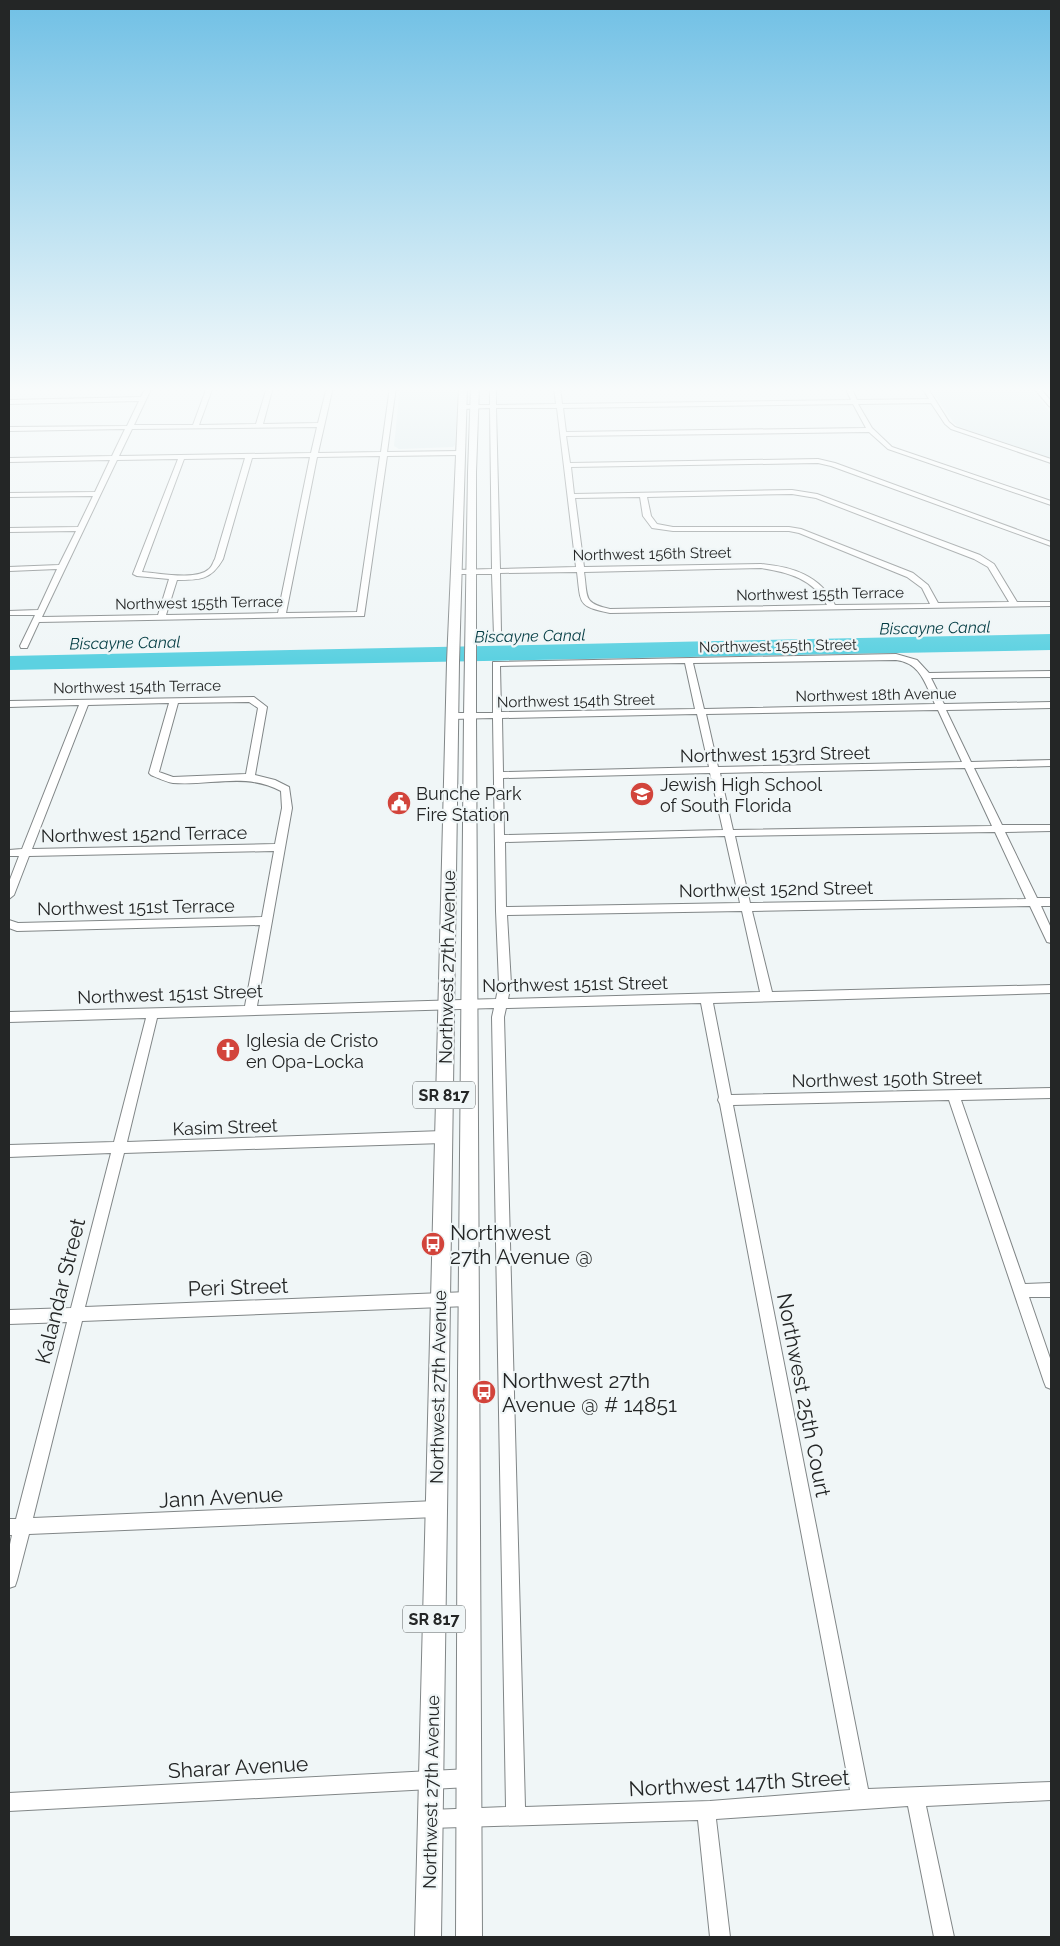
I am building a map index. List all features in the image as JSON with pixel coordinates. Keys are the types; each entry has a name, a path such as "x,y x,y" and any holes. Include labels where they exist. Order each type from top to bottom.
{"main road":[{"name":"Northwest 27th Avenue","path":"428,1937 445,1004 459,478"},
{"path":"468,478 468,481 472,483"},
{"name":"Northwest 27th Avenue","path":"469,1937 469,815 472,478"},
{"path":"450,816 469,815"}],"street":[{"path":"24,646 106,478"},
{"path":"174,478 137,574 174,577 203,576 213,570 219,559 243,478"},
{"path":"281,616 309,478"},
{"name":"Northwest 155th Terrace","path":"37,620 361,614 380,478"},
{"path":"494,478 497,634"},
{"path":"568,478 580,570"},
{"path":"871,478 1051,544"},
{"path":"977,478 1051,503"},
{"path":"570,496 792,492 816,496 977,557 991,566 1014,604"},
{"path":"9,495 98,494"},
{"path":"642,495 647,516 655,526 673,529 773,527 801,531 910,574 925,587 935,606"},
{"path":"9,530 81,529"},
{"name":"Northwest 156th Street","path":"456,572 761,566 781,568 815,584 823,591 832,607"},
{"path":"9,569 62,567"},
{"name":"Northwest 155th Terrace","path":"580,570 584,599 591,606 610,611 1051,604"},
{"path":"161,618 174,577"},
{"path":"9,613 41,612"},
{"name":"Northwest 155th Street","path":"498,716 496,664 896,657 911,659 918,663 926,676"},
{"path":"689,662 767,997"},
{"path":"1051,674 926,676 939,707 1051,939"},
{"name":"Northwest 154th Terrace","path":"9,704 251,699 263,707 250,777"},
{"path":"174,701 154,773 172,780 250,777 272,782 286,789 287,808 250,1010"},
{"path":"9,895 84,703"},
{"name":"Northwest 18th Avenue","path":"701,713 1051,705"},
{"name":"Northwest 154th Street","path":"452,716 701,713"},
{"path":"498,716 500,911 505,984 498,1017 516,1816"},
{"name":"Northwest 153rd Street","path":"499,775 714,772 1051,763"},
{"path":"500,839 1051,828"},
{"name":"Northwest 152nd Terrace","path":"9,853 280,847"},
{"name":"Northwest 152nd Street","path":"500,911 1051,902"},
{"name":"Northwest 151st Terrace","path":"9,924 18,927 266,921"},
{"name":"Northwest 151st Street","path":"9,1017 1051,989"},
{"name":"Northwest 25th Court","path":"706,998 724,1100 861,1799"},
{"name":"Kalandar Street","path":"9,1580 15,1527 76,1315 153,1012"},
{"name":"Northwest 150th Street","path":"724,1100 1051,1093"},
{"path":"953,1095 1051,1382"},
{"name":"Kasim Street","path":"9,1151 443,1137"},
{"path":"1019,1291 1051,1290"},
{"name":"Peri Street","path":"9,1317 468,1300"},
{"name":"Jann Avenue","path":"15,1527 436,1509"},
{"name":"Sharar Avenue","path":"9,1802 469,1778"},
{"name":"Northwest 147th Street","path":"430,1819 706,1810 915,1796 1051,1791"},
{"path":"915,1796 944,1937"},
{"path":"706,1810 720,1937"}],"water":[{"path":"1051,634 1051,650 9,670 9,656"}],"place":[{"name":"Jewish High School of South Florida","path":"642,794"},
{"name":"Bunche Park Fire Station","path":"399,803"},
{"name":"Iglesia de Cristo en Opa-Locka","path":"228,1050"},
{"name":"Northwest 27th Avenue @","path":"433,1244"},
{"name":"Northwest 27th Avenue @ # 14851","path":"484,1392"}],"water label":[{"name":"Biscayne Canal","path":"935,628"},
{"name":"Biscayne Canal","path":"530,636"},
{"name":"Biscayne Canal","path":"125,643"}]}
